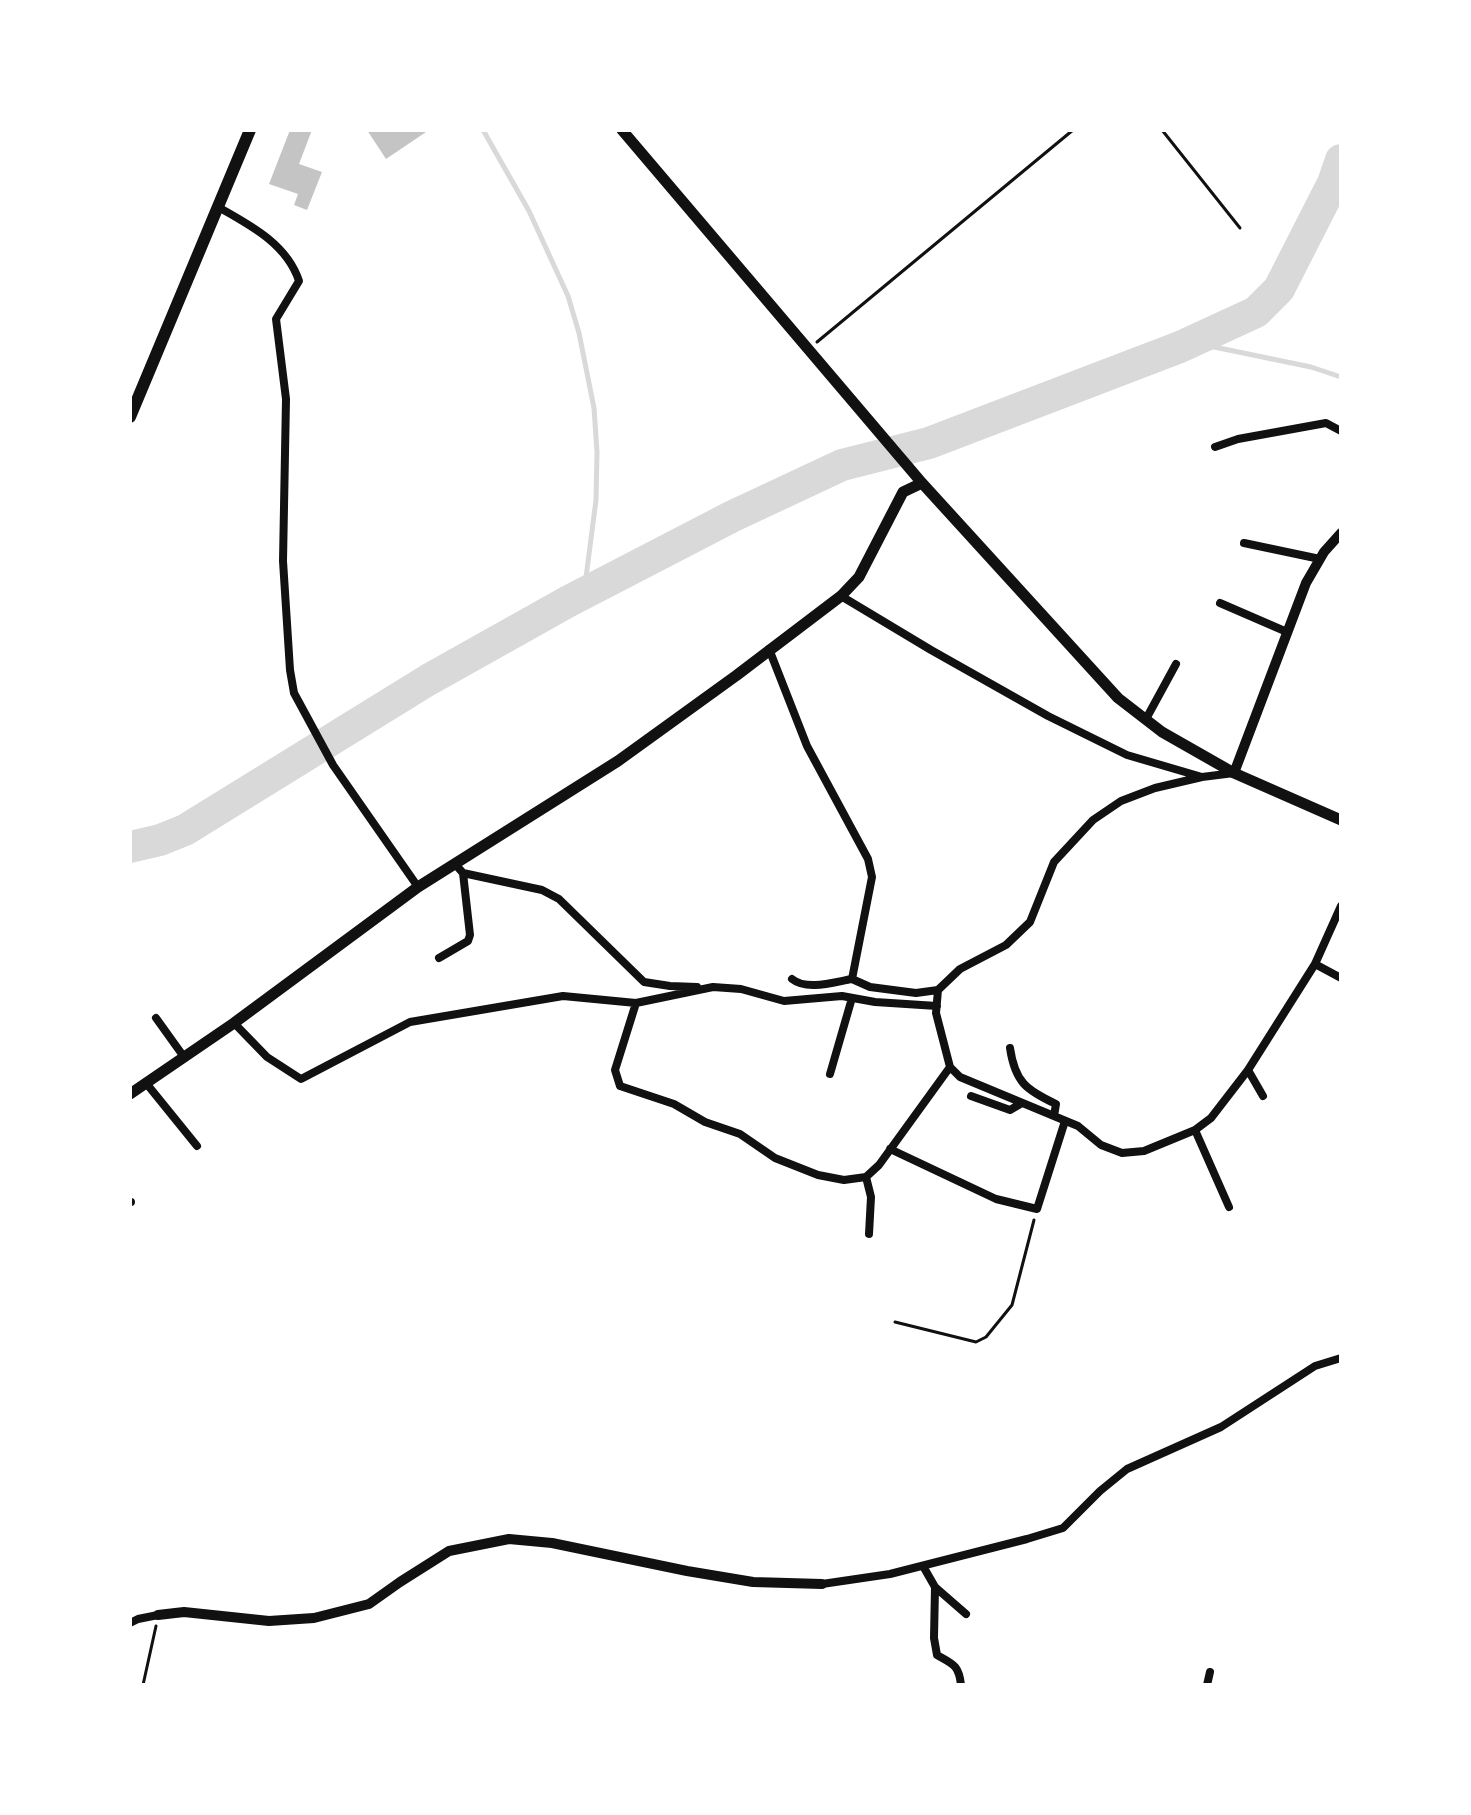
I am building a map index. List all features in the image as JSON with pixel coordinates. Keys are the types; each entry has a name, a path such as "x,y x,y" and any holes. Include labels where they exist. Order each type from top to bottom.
{"main road":[{"path":"130,417 250,130"},
{"path":"622,130 922,483 1118,698 1162,732 1234,773 1341,820"},
{"path":"130,1094 234,1023 418,887 459,868 618,761 841,596 859,577 903,492 922,483"}],"street":[{"path":"218,207 263,233 295,267 299,281 276,319 286,399 283,561 294,693 333,765 418,887"},
{"path":"1215,447 1238,439 1326,423 1341,431"},
{"path":"792,979 808,985 852,979 870,987 916,993 938,990 960,969 1006,945 1030,922 1054,862 1093,820 1121,801 1155,788 1234,773 1306,583 1341,533"},
{"path":"1244,543 1320,559"},
{"path":"841,596 1061,722 1127,755 1202,777"},
{"path":"1220,603 1287,632"},
{"path":"769,649 807,746 868,859 872,877 852,979"},
{"path":"1146,719 1176,664"},
{"path":"439,958 468,941 470,935 459,868 542,890 559,899 644,982 741,989 784,1001 842,996 875,1002 937,1006"},
{"path":"938,990 936,1013 950,1067 960,1077 1078,1126 1101,1145 1122,1153 1144,1151 1195,1130 1211,1118 1248,1070 1315,964 1341,906"},
{"path":"1315,964 1341,978"},
{"path":"234,1023 267,1057 301,1079 410,1022 563,996 636,1003 713,987"},
{"path":"830,1074 852,998"},
{"path":"636,1003 615,1070 620,1086 674,1104 705,1122 740,1134 775,1158 818,1175 844,1180 866,1177 879,1165 950,1067"},
{"path":"156,1018 184,1057"},
{"path":"1010,1048 1020,1081 1033,1093 1056,1104 1054,1116"},
{"path":"1248,1070 1263,1096"},
{"path":"146,1083 197,1146"},
{"path":"971,1096 1010,1110 1022,1103"},
{"path":"890,1149 996,1199 1037,1209 1065,1121"},
{"path":"1195,1130 1229,1207"},
{"path":"866,1177 871,1197 869,1234"},
{"path":"130,1623 184,1612 269,1621 314,1618 369,1604 449,1551 509,1539 552,1543 753,1582 822,1584 890,1574 1063,1528 1127,1469 1221,1427 1315,1366 1341,1358"},
{"path":"923,1566 935,1587 966,1614"},
{"path":"935,1587 934,1638 937,1655 954,1665 960,1673 961,1685"},
{"path":"1207,1685 1210,1672"}],"path":[{"path":"809,349 1073,130"},
{"path":"1162,130 1240,228"},
{"path":"895,1322 976,1342 986,1337 1012,1305 1037,1209"},
{"path":"143,1685 158,1615"}],"building":[{"path":"290,130 312,130 299,164 322,172 307,210 294,205 298,194 269,184"},
{"path":"367,130 429,130 386,159"}],"waterway":[{"path":"483,130 529,211 568,296 579,333 594,408 597,452 596,500 584,593"},
{"path":"130,847 185,830 428,680 569,601 733,516 842,465 929,443 1180,347 1256,312 1279,289 1333,183 1341,160"},
{"path":"1190,342 1311,367 1341,377"}]}
